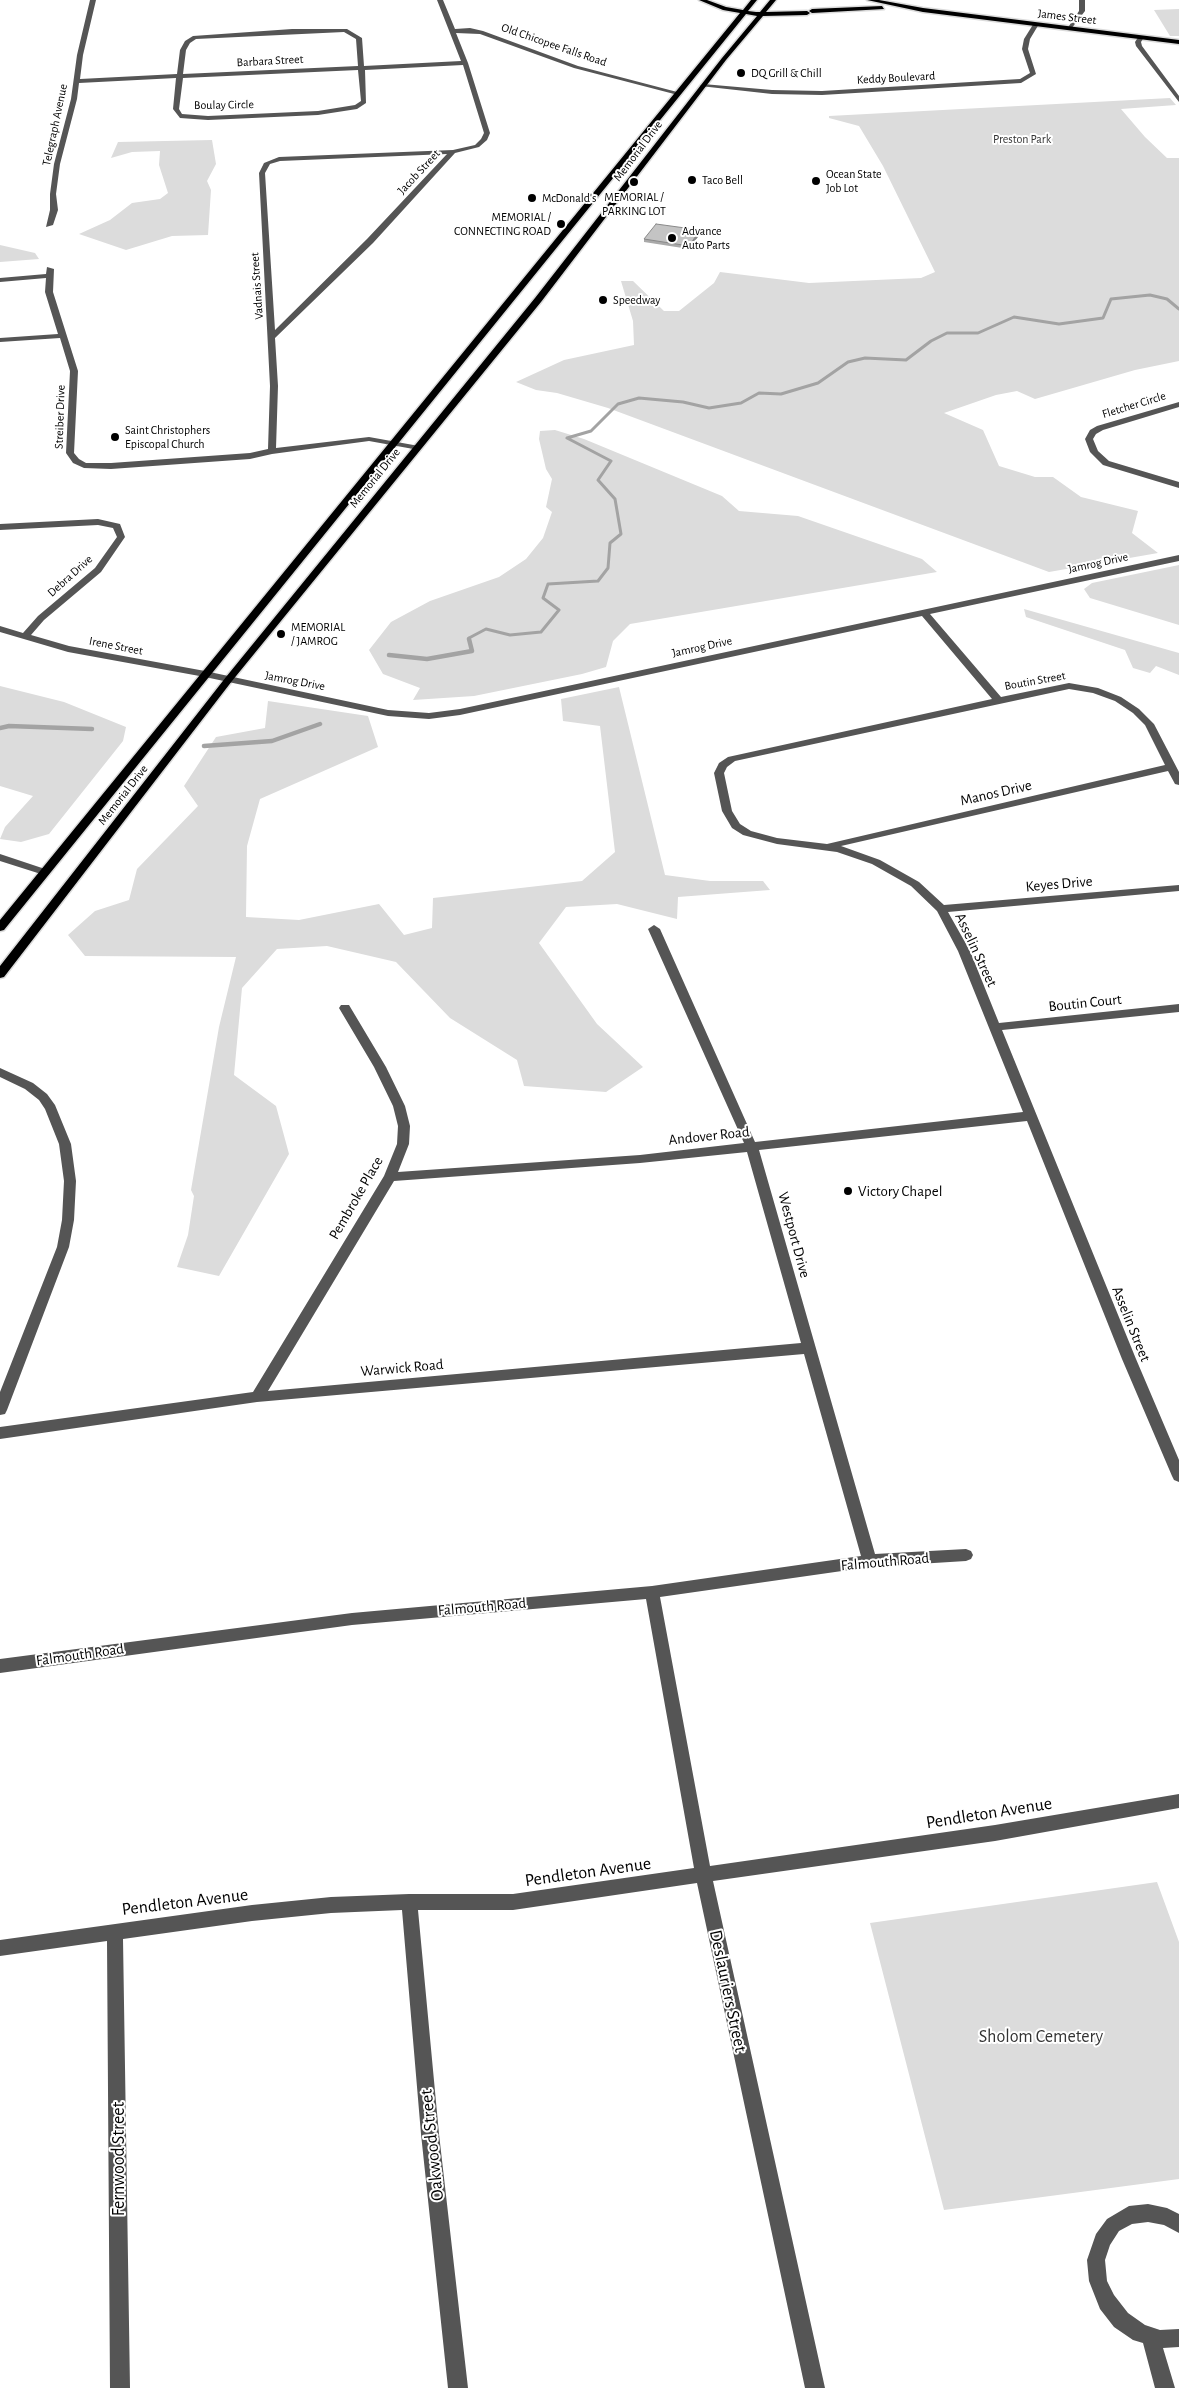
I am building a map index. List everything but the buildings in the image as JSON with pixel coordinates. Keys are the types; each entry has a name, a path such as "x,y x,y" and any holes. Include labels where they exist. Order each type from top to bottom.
{"main road":[{"name":"Memorial Drive","path":"0,974 229,679 538,300 678,93 754,0"},
{"name":"Memorial Drive","path":"0,927 392,444 703,86 773,0"},
{"name":"James Street","path":"870,0 923,10 1179,42"},
{"path":"705,1 745,12 762,14 809,12"},
{"path":"705,1 720,16"},
{"path":"772,22 809,12 830,2"},
{"name":"James Street","path":"809,12 864,8 923,10"},
{"path":"724,23 724,37"},
{"path":"744,35 761,26"}],"street":[{"name":"Telegraph Avenue","path":"50,225 54,210 53,194 57,164 74,98 93,0"},
{"name":"Jacob Street","path":"272,337 370,241 453,152 477,146 484,140 486,133 465,63 440,0"},
{"path":"1069,28 1082,11 1082,0"},
{"name":"Keddy Boulevard","path":"703,86 772,92 832,92 1021,81 1033,74 1025,49 1027,39 1036,24"},
{"name":"Boulay Circle","path":"330,30 352,33 359,38 363,67 364,102 357,107 346,110 208,118 180,116 176,109 183,50 187,42 195,37 330,30"},
{"name":"Old Chicopee Falls Road","path":"452,31 470,30 481,32 576,67 678,93"},
{"path":"1141,38 1138,42 1139,46 1179,100"},
{"name":"Barbara Street","path":"76,81 465,63"},
{"name":"Vadnais Street","path":"272,452 274,386 272,337 261,183 262,173 267,163 299,158 453,152"},
{"name":"Streiber Drive","path":"0,280 49,272 49,292 62,336 70,352 74,370 70,452 76,461 84,465 111,466 250,456 272,452"},
{"path":"0,340 62,336"},
{"name":"Fletcher Circle","path":"1179,404 1100,428 1091,435 1090,442 1094,452 1106,463 1179,485"},
{"path":"1160,410 1179,415"},
{"path":"272,452 369,439 416,448"},
{"name":"Debra Drive","path":"0,527 98,522 117,526 121,537 98,570 41,618 25,637"},
{"name":"Jamrog Drive","path":"229,679 388,713 429,716 464,711 1179,558"},
{"path":"924,613 999,700"},
{"name":"Irene Street","path":"0,629 68,649 229,679"},
{"name":"Boutin Street","path":"999,700 1069,686 1103,693 1125,703 1144,719 1179,782"},
{"name":"Asselin Street","path":"999,700 738,758 723,766 719,773 727,811 740,830 764,838 828,846 852,852 890,869 915,884 941,909 964,951 1179,1476"},
{"name":"Manos Drive","path":"828,846 1171,767"},
{"path":"0,857 44,872"},
{"name":"Keyes Drive","path":"941,909 1179,888"},
{"name":"Westport Drive","path":"654,929 718,1066 752,1148 870,1561"},
{"name":"Pembroke Place","path":"257,1397 390,1177 403,1144 402,1117 380,1067 345,1008"},
{"name":"Boutin Court","path":"994,1028 1179,1008"},
{"path":"0,1072 29,1086 43,1097 51,1108 65,1144 70,1194 66,1234 55,1272 0,1410"},
{"name":"Andover Road","path":"390,1177 504,1170 752,1148 1030,1116"},
{"name":"Warwick Road","path":"0,1433 257,1397 808,1348"},
{"name":"Falmouth Road","path":"0,1666 352,1619 652,1592 870,1561 966,1555"},
{"name":"Deslauriers Street","path":"652,1592 704,1876 815,2388"},
{"name":"Pendleton Avenue","path":"0,1948 115,1931 331,1905 409,1902 513,1902 995,1833 1179,1801"},
{"name":"Oakwood Street","path":"409,1902 430,2134 458,2388"},
{"name":"Fernwood Street","path":"115,1931 120,2388"},
{"path":"1179,2224 1167,2217 1148,2213 1129,2215 1113,2225 1102,2240 1096,2260 1098,2281 1107,2302 1121,2320 1140,2333 1160,2339 1179,2338"},
{"path":"1150,2336 1165,2388"}],"green space":[{"path":"1179,9 1179,36 1170,36 1154,10"},
{"name":"Preston Park","path":"1170,98 1176,105 1121,109 1145,137 1167,158 1179,158 1179,361 1135,370 1035,399 1017,391 996,395 944,413 983,430 999,466 1035,477 1053,477 1081,497 1138,511 1132,533 1158,553 1049,572 608,408 557,393 536,390 516,382 564,360 634,345 633,321 621,281 633,281 664,311 679,311 714,283 720,272 809,283 921,278 935,272 883,166 859,126 829,118 829,116"},
{"path":"212,140 216,164 207,181 211,190 208,235 172,236 126,250 79,234 110,220 132,203 160,199 168,193 159,165 160,151 132,152 111,158 118,142"},
{"path":"0,245 35,253 39,259 0,262"},
{"path":"555,430 584,439 722,496 739,511 798,516 922,559 937,572 630,624 613,641 606,667 582,674 474,696 413,700 420,688 383,674 369,650 391,622 430,601 499,577 526,559 543,538 552,512 546,507 552,479 546,469 539,439 540,431"},
{"path":"1179,565 1179,625 1090,598 1084,589 1092,583"},
{"path":"1024,609 1179,653 1179,675 1156,666 1150,673 1133,668 1125,650 1026,617"},
{"path":"0,686 64,702 126,727 123,741 49,834 21,842 0,839 5,827 33,796 0,786"},
{"path":"619,687 665,875 710,881 763,881 770,890 678,897 677,919 617,904 566,907 539,943 597,1024 643,1067 606,1092 524,1086 517,1060 450,1018 396,962 327,946 277,949 242,988 234,1075 276,1106 289,1154 219,1276 177,1267 188,1235 194,1196 191,1190 219,1027 236,957 85,956 68,935 95,911 129,900 137,869 198,806 184,786 216,737 265,728 268,701 368,716 378,747 260,799 247,846 246,917 299,920 379,904 404,935 432,928 433,898 582,881 615,852 600,726 563,721 561,699"},
{"name":"Sholom Cemetery","path":"1157,1882 1179,1942 1179,2179 944,2210 870,1923"}],"waterway":[{"path":"469,639 486,629 510,635 541,632 559,610 543,598 548,584 598,581 608,568 610,543 621,534 615,499 598,480 611,461 567,438 591,431 618,404 639,398 683,402 709,408 741,403 759,393 781,394 818,383 848,362 865,358 906,360 931,341 947,333 978,333 1014,317 1059,324 1103,318 1111,299 1150,295 1167,299 1179,309"},
{"path":"389,655 427,659 472,651 469,639"},
{"path":"204,746 272,741 320,724"},
{"path":"0,728 9,726 92,729"}],"place":[{"name":"DQ Grill & Chill","path":"741,73"},
{"name":"Taco Bell","path":"692,180"},
{"name":"Ocean State Job Lot","path":"816,181"},
{"name":"MEMORIAL / PARKING LOT","path":"634,182"},
{"name":"McDonald's","path":"532,198"},
{"name":"MEMORIAL / CONNECTING ROAD","path":"561,224"},
{"name":"Advance Auto Parts","path":"672,238"},
{"name":"Speedway","path":"603,300"},
{"name":"Saint Christophers Episcopal Church","path":"115,437"},
{"name":"MEMORIAL / JAMROG","path":"281,634"},
{"name":"Victory Chapel","path":"848,1191"}]}
